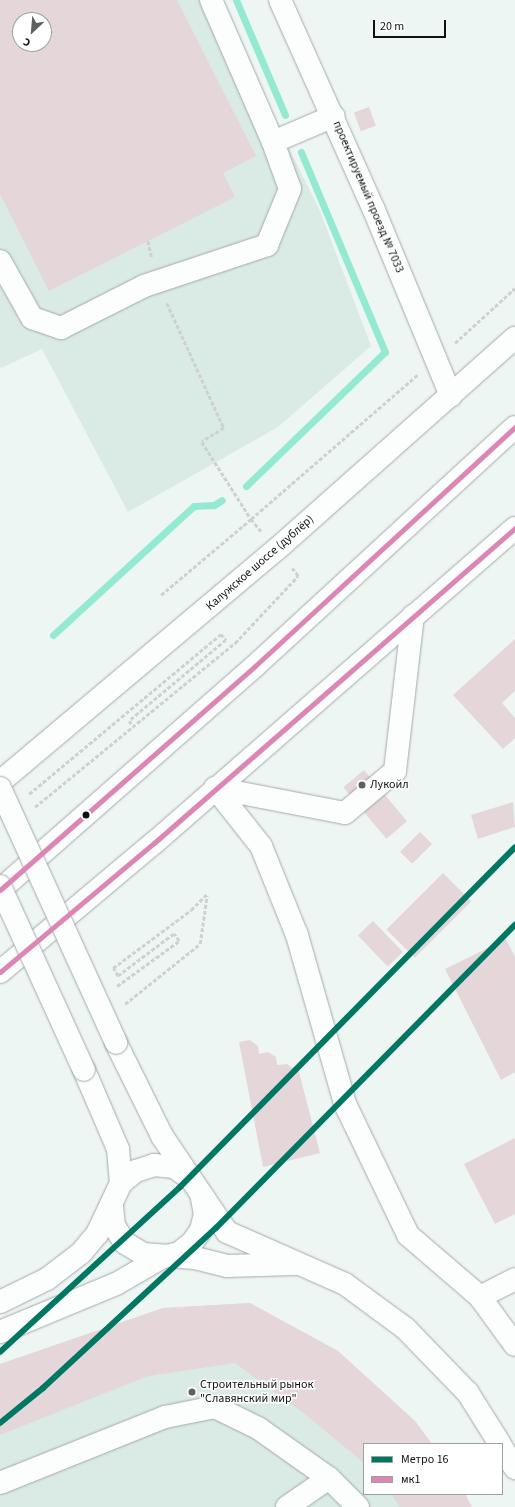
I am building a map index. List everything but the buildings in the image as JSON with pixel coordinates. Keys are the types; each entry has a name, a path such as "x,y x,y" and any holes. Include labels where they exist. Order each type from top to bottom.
{"main road":[{"path":"0,261 32,318 61,328 144,286 267,244 290,189 273,142 211,0"},
{"name":"проектируемый проезд № 7033","path":"280,0 334,116 451,396"},
{"path":"273,142 334,116"},
{"name":"Калужское шоссе (дублёр)","path":"0,782 277,549 515,338"},
{"path":"0,890 255,666 515,427"},
{"path":"0,972 413,616 512,536"},
{"path":"215,788 345,813 395,771 413,616"},
{"path":"0,788 116,1043 162,1136 202,1198 227,1232 304,1264 345,1284 405,1328 468,1393 499,1443"},
{"path":"215,788 261,846 298,934 345,1104 408,1235 480,1297 515,1345"},
{"path":"0,886 84,1070 118,1149 121,1183 112,1205 97,1234 81,1253 47,1279 0,1302"},
{"path":"121,1183 136,1171 154,1165 174,1167 190,1178"},
{"path":"0,1332 116,1284 163,1257 179,1253 201,1230 205,1214 202,1198"},
{"path":"112,1205 114,1226 125,1243 142,1254 163,1257 195,1258 227,1266 304,1264"},
{"path":"480,1297 515,1279"},
{"path":"0,1484 165,1416 215,1407 258,1428 329,1478 358,1507"},
{"path":"503,1450 515,1468"},
{"path":"287,1507 329,1478"}],"path":[{"path":"158,282 224,428 202,442 251,519 515,288"},
{"path":"29,794 221,634 226,640 129,721 134,726"},
{"path":"35,807 127,732"},
{"path":"117,986 179,942 174,934 118,976 114,968 191,910 207,894 200,944 125,1004"}],"shaded area":[{"path":"0,0 216,0 320,211 371,346 278,427 128,512 42,349 1,368"},
{"name":"Строительный рынок \"Славянский мир\"","path":"250,1303 338,1351 415,1421 431,1443 363,1443 363,1495 466,1495 472,1507 0,1507 0,1364 163,1308"}],"waterway":[{"path":"236,0 285,115"},
{"path":"246,486 385,352 301,152"},
{"path":"53,635 194,506 214,505 222,500"}],"metro line":[{"name":"16","path":"0,1352 180,1187 515,847"},
{"name":"16","path":"0,1423 43,1388 216,1228 515,925"}],"transit line":[{"name":"мк1","path":"0,890 255,666 515,427"},
{"name":"мк1","path":"0,972 154,843 515,528"}],"place":[{"name":"Лукойл","path":"362,785"},
{"name":"Строительный рынок \"Славянский мир\"","path":"192,1392"}]}
